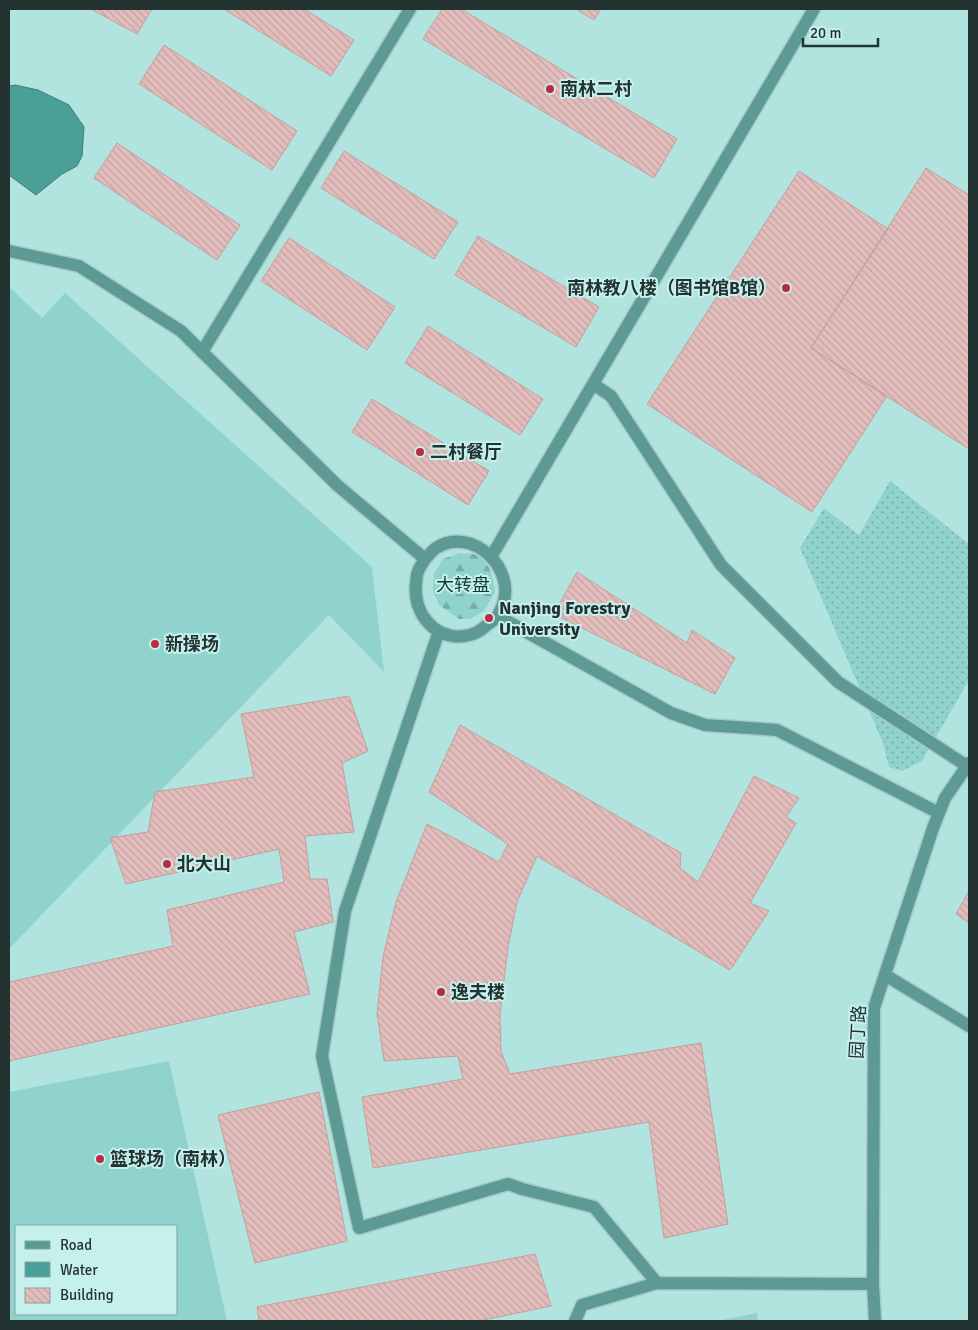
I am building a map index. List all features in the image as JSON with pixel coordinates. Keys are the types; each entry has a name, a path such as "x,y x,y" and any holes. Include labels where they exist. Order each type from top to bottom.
{"lane":[{"path":"202,352 410,9"},
{"path":"490,557 814,9"},
{"path":"9,251 79,266 181,332 337,485 426,559"},
{"path":"593,384 611,396 721,565 838,682 968,764"},
{"path":"465,542 482,548 490,557 497,563 505,580 505,600 498,616 483,629 466,636 447,636 430,625 419,610 415,592 417,572 426,559 436,548 449,543 465,542"},
{"path":"498,616 671,712 704,725 777,730 939,812"},
{"path":"439,631 345,911 322,1056 359,1228 508,1184 594,1207 657,1283"},
{"name":"园丁路","path":"875,1321 873,1284 874,1008 939,812 945,798 968,764"},
{"path":"885,975 969,1026"},
{"path":"575,1321 582,1304 657,1283 873,1284"}],"shaded area":[{"name":"Nanjing Forestry University","path":"9,9 969,9 969,1321 9,1321"}],"green space":[{"name":"新操场","path":"9,287 42,318 65,293 372,567 384,672 329,615 9,949"},
{"path":"890,481 969,544 969,680 922,761 902,771 889,767 883,743 800,548 824,508 859,535"},
{"name":"大转盘","path":"460,553 479,556 487,564 492,575 495,592 484,611 470,619 459,619 439,605 433,589 434,574 443,559"},
{"name":"篮球场（南林）","path":"169,1061 227,1321 9,1321 9,1092"},
{"path":"757,1313 758,1321 718,1321"}],"water":[{"path":"15,85 38,90 69,105 84,127 82,156 77,166 62,174 36,195 9,175 9,86"}],"building":[{"path":"91,9 152,9 137,34"},
{"path":"224,9 304,9 354,40 331,76"},
{"name":"南林二村","path":"442,9 461,9 677,139 654,178 423,39"},
{"path":"576,9 601,9 594,20"},
{"path":"164,45 297,131 272,170 139,84"},
{"path":"117,143 240,225 217,260 94,178"},
{"path":"344,151 458,222 434,259 321,188"},
{"path":"926,168 969,195 969,449 811,348"},
{"name":"南林教八楼（图书馆B馆）","path":"799,171 888,229 811,348 887,396 812,512 647,404"},
{"path":"478,236 599,307 576,347 455,275"},
{"path":"289,238 395,307 367,350 261,281"},
{"path":"428,326 543,399 520,435 405,363"},
{"name":"二村餐厅","path":"372,399 489,471 468,505 352,432"},
{"path":"577,572 687,643 692,630 735,658 715,694 554,614"},
{"name":"北大山","path":"349,696 368,751 342,763 354,832 305,836 310,879 327,879 333,922 294,932 310,994 9,1061 9,982 173,946 167,910 284,882 279,849 126,884 110,838 148,832 155,792 254,777 241,714"},
{"name":"逸夫楼","path":"460,725 681,853 680,868 698,882 754,776 799,798 786,817 796,823 750,903 769,911 730,970 537,856 517,902 508,947 500,1014 501,1051 510,1074 701,1043 728,1224 664,1238 649,1122 373,1168 362,1097 463,1079 458,1056 384,1061 377,1014 383,957 396,902 427,824 499,862 508,844 429,792"},
{"path":"969,891 969,923 956,914"},
{"path":"319,1092 347,1241 255,1263 218,1115"},
{"path":"535,1254 551,1306 479,1321 259,1321 257,1307"}],"place":[{"name":"南林二村","path":"550,89"},
{"name":"南林教八楼（图书馆B馆）","path":"786,288"},
{"name":"二村餐厅","path":"420,452"},
{"name":"Nanjing Forestry University","path":"489,618"},
{"name":"新操场","path":"155,644"},
{"name":"北大山","path":"167,864"},
{"name":"逸夫楼","path":"441,992"},
{"name":"篮球场（南林）","path":"100,1159"}]}
